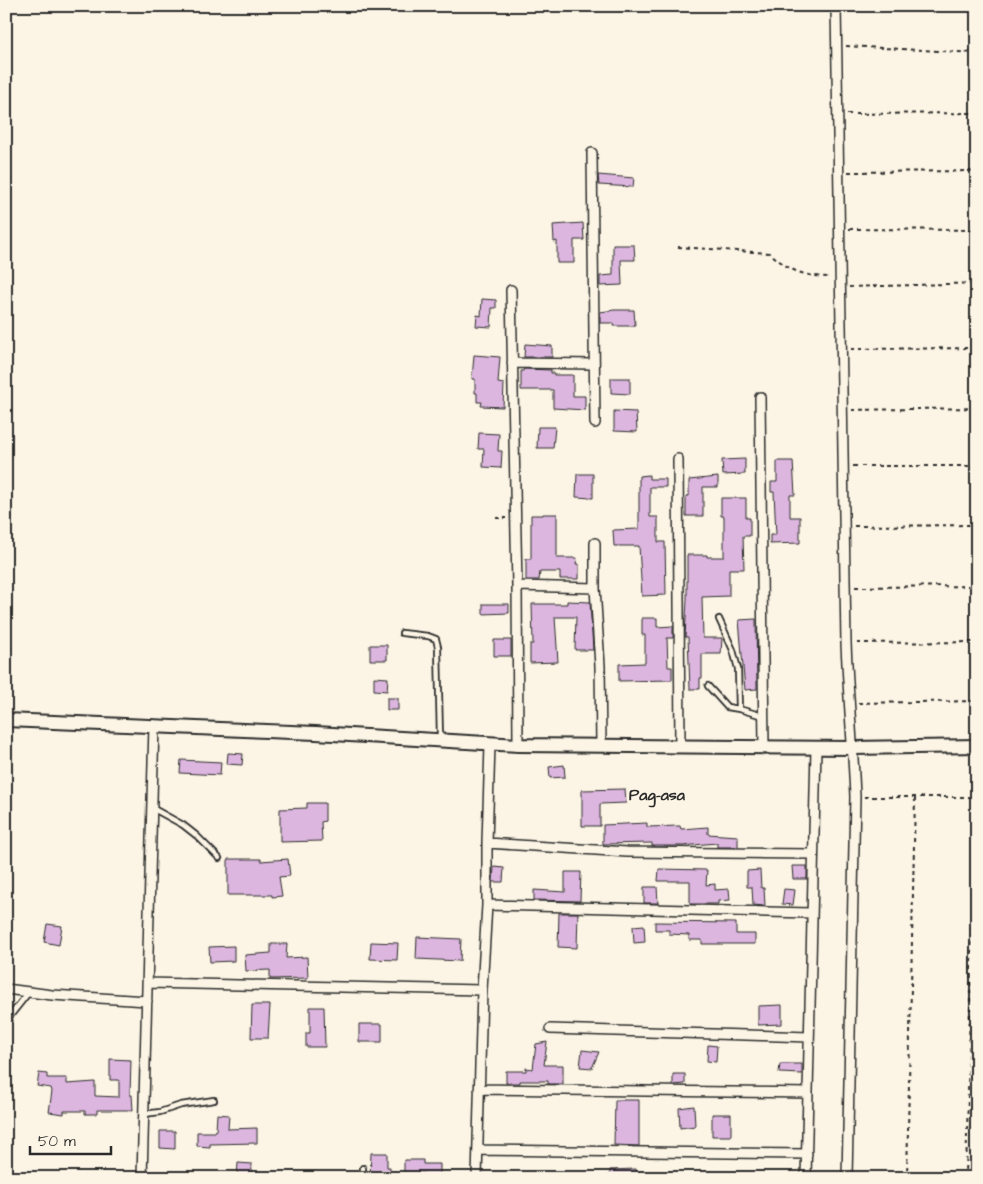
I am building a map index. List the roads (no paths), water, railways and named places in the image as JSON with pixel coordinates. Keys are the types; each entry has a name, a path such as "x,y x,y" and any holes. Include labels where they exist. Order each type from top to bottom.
{"street":[{"path":"836,6 846,643 848,703 853,748 855,797 846,1178"},
{"path":"592,153 595,423"},
{"path":"512,290 518,586 518,746"},
{"path":"512,363 594,364"},
{"path":"760,397 764,747"},
{"path":"678,459 680,746"},
{"path":"595,543 594,588 600,666 601,745"},
{"path":"518,586 594,588"},
{"path":"6,720 316,733 518,746 853,748 977,746"},
{"path":"142,1178 154,725"},
{"path":"477,1178 482,990 487,905 490,745"},
{"path":"806,1178 816,748"},
{"path":"487,843 627,852 813,854"},
{"path":"487,905 811,913"},
{"path":"148,982 482,990"},
{"path":"6,989 30,991 52,996 147,1000"},
{"path":"550,1029 809,1037"},
{"path":"479,1089 808,1093"},
{"path":"478,1150 807,1154"}],"lane":[{"path":"719,619 733,650 738,669 739,710"},
{"path":"402,634 428,636 436,639 438,646 440,741"},
{"path":"708,686 727,707 763,716"},
{"path":"152,808 183,824 219,858"},
{"path":"6,1021 30,991"},
{"path":"144,1114 160,1112 181,1105 214,1100"},
{"path":"363,1168 363,1178"}],"district":[{"name":"Pag-asa","path":"657,794"}]}
